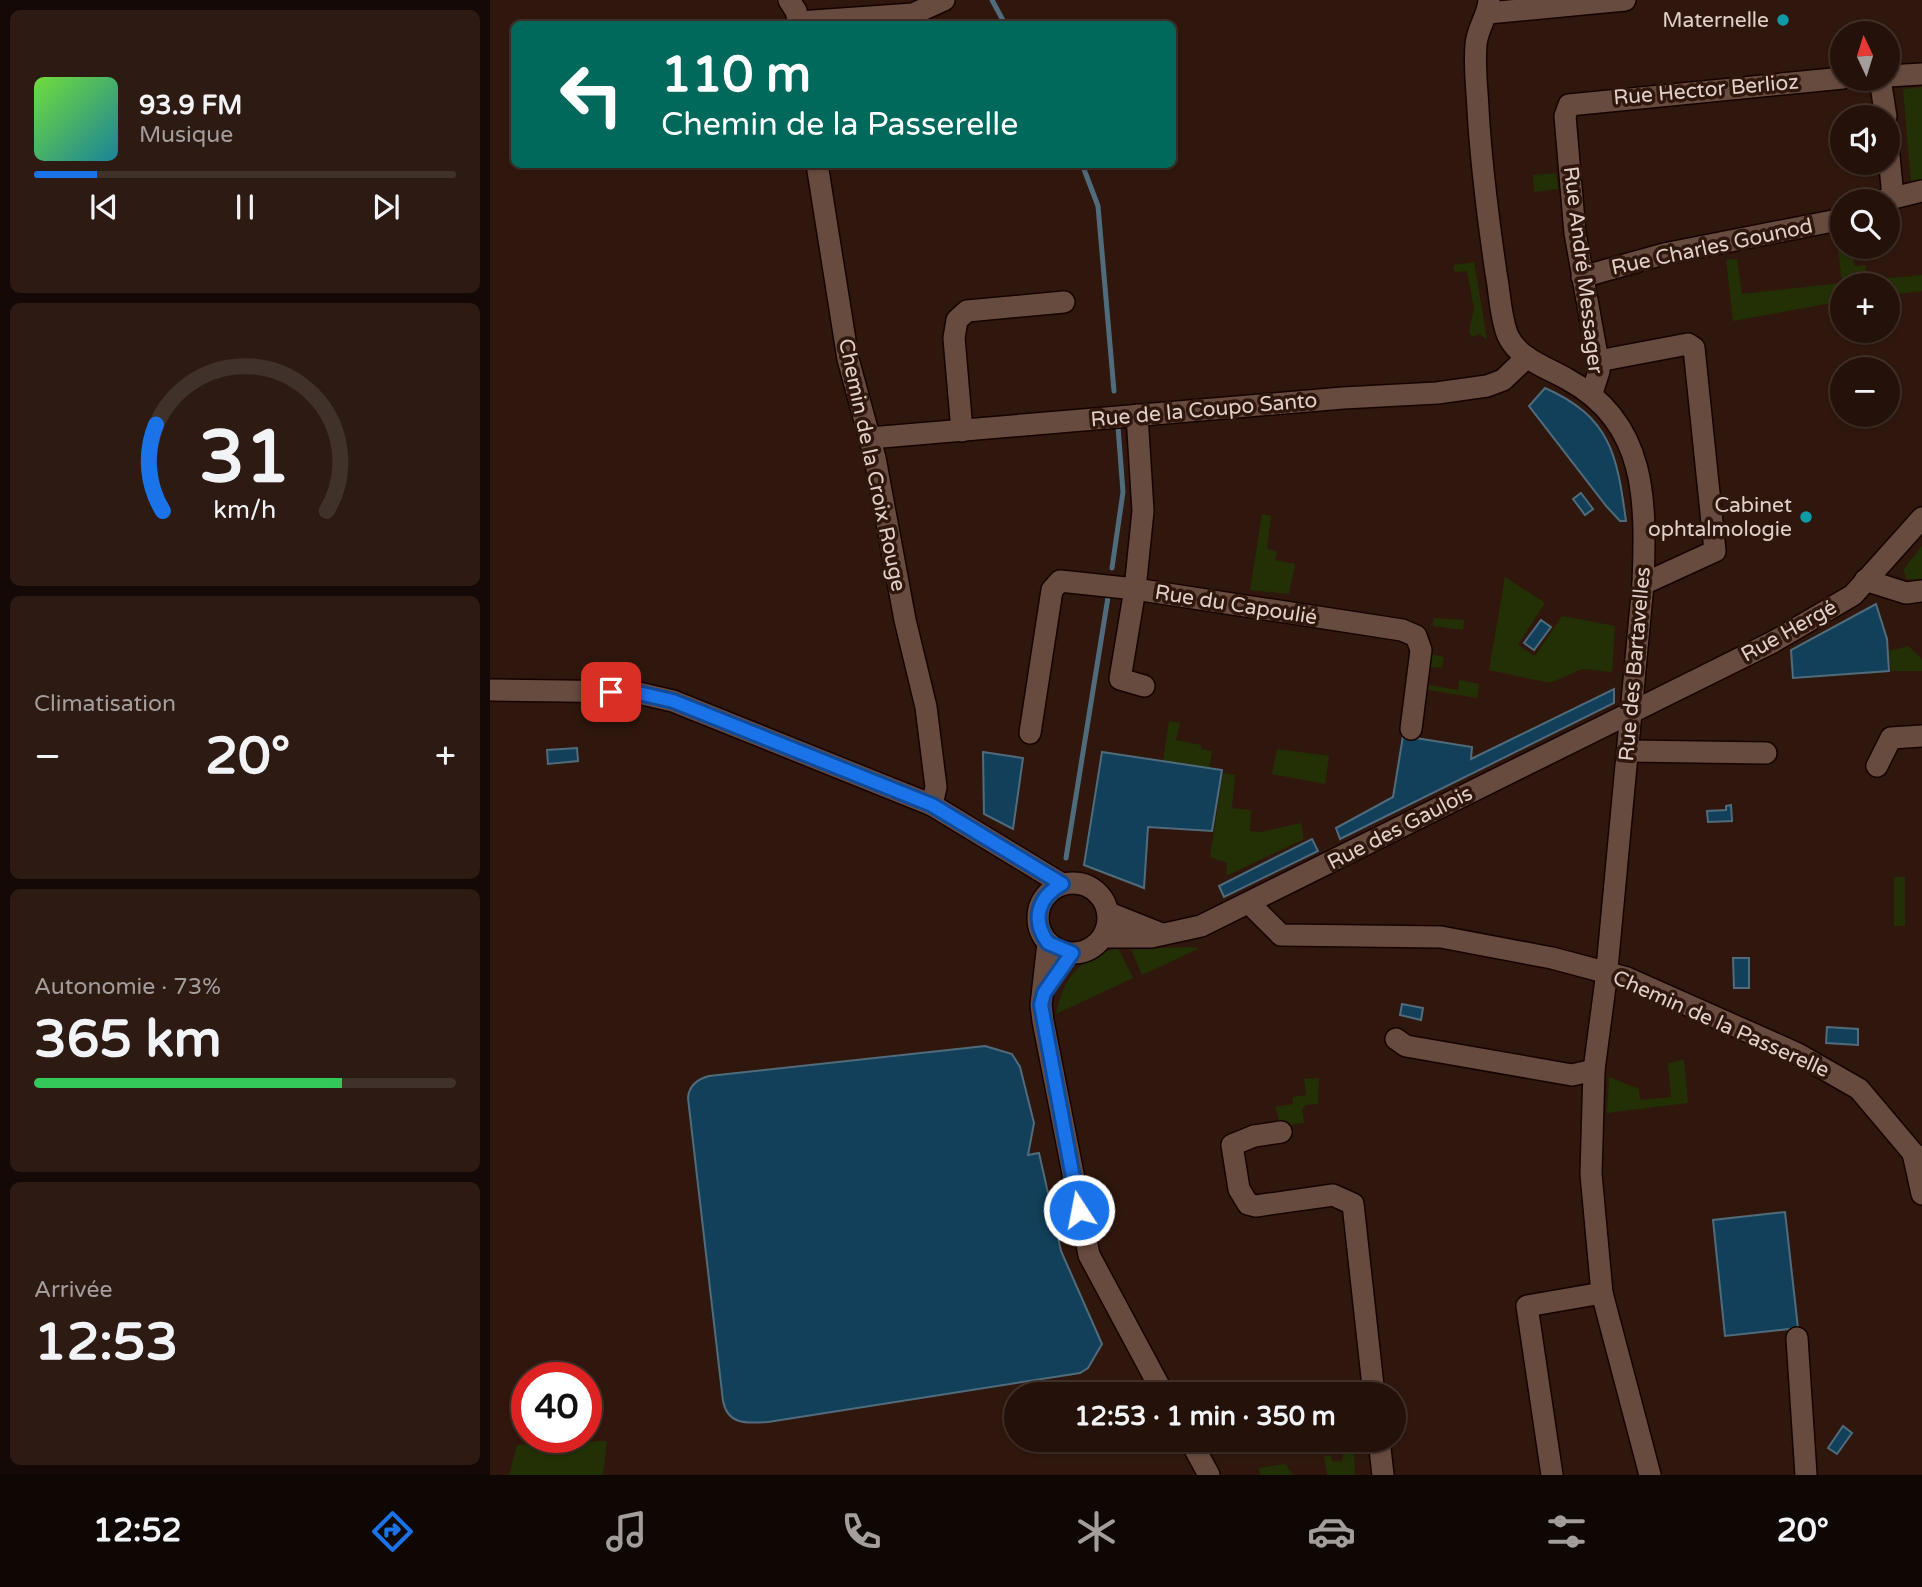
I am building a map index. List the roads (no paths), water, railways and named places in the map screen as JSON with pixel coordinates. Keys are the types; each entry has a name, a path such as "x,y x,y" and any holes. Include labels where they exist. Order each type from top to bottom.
{"street":[{"path":"789,0 798,21"},
{"path":"824,21 913,14 944,0"},
{"path":"1489,6 1625,0"},
{"name":"Rue des Bartavelles","path":"1489,6 1478,30 1476,45 1486,197 1504,324 1517,349 1592,393 1616,419 1634,460 1645,535 1633,711 1607,972 1594,1070 1591,1174 1602,1293 1646,1475"},
{"path":"1900,75 1922,74"},
{"name":"Rue Hector Berlioz","path":"1569,105 1830,79"},
{"name":"Rue André Messager","path":"1569,105 1565,116 1582,277 1599,371 1592,393"},
{"name":"Chemin de la Croix Rouge","path":"818,168 848,359 870,439 905,620 926,707 936,787 932,805"},
{"path":"1900,196 1922,191"},
{"name":"Rue Charles Gounod","path":"1582,277 1664,254 1830,222"},
{"path":"962,431 954,338 957,320 967,311 1064,302"},
{"path":"1598,361 1688,344 1694,348 1715,551 1643,584"},
{"name":"Rue de la Coupo Santo","path":"870,439 1137,415 1421,394 1487,386 1503,380 1527,357"},
{"name":"Rue du Capoulié","path":"1137,415 1143,512 1135,589 1402,629 1416,636 1421,650 1411,729"},
{"name":"Rue Hergé","path":"1633,711 1818,617 1853,594 1922,518"},
{"path":"1030,733 1055,585 1060,580 1135,589 1120,679 1144,687"},
{"path":"1865,580 1906,593 1922,591"},
{"path":"490,690 634,692 673,701 932,805 1062,884"},
{"name":"Rue des Gaulois","path":"1165,935 1201,926 1250,904 1633,711"},
{"path":"1877,766 1891,738 1922,736"},
{"path":"1629,751 1766,753"},
{"path":"1017,855 1044,898"},
{"path":"1104,937 1109,914 1098,891 1075,882 1062,884 1044,898 1038,921 1048,943 1041,1005 1089,1255 1157,1382"},
{"name":"Chemin de la Passerelle","path":"1250,904 1281,935 1441,937 1501,946 1607,972 1798,1054 1858,1089 1917,1156"},
{"path":"1109,914 1165,935"},
{"path":"1048,943 1072,953 1084,952 1104,937 1165,935"},
{"path":"1044,993 1072,953"},
{"path":"1396,1039 1406,1046 1572,1075 1594,1070"},
{"path":"1281,1132 1254,1136 1232,1145 1239,1189 1248,1204 1256,1206 1333,1195 1353,1204 1373,1382"},
{"path":"1917,1156 1922,1194"},
{"path":"1552,1475 1527,1306 1602,1293"},
{"path":"1797,1338 1806,1475"},
{"path":"1197,1452 1209,1475"},
{"path":"1380,1452 1383,1475"}],"water":[{"path":"1545,388 1567,399 1584,412 1597,425 1607,441 1619,476 1626,521 1620,521 1607,507 1529,406"},
{"path":"1581,493 1593,509 1585,515 1573,499"},
{"path":"1876,604 1887,639 1889,671 1793,678 1791,650"},
{"path":"1541,620 1551,627 1534,650 1524,643"},
{"path":"1614,689 1614,703 1340,839 1336,828 1393,797 1403,736 1472,747 1471,759"},
{"path":"577,748 578,761 548,764 547,750"},
{"path":"983,752 1023,758 1013,829 984,814"},
{"path":"1102,752 1222,770 1212,831 1148,827 1144,888 1084,865"},
{"path":"1731,805 1732,821 1708,822 1707,811 1726,810 1726,806"},
{"path":"1312,839 1318,851 1224,897 1219,886"},
{"path":"1733,958 1749,958 1749,988 1734,988"},
{"path":"1402,1004 1423,1008 1421,1020 1400,1015"},
{"path":"1827,1027 1858,1029 1858,1045 1826,1043"},
{"path":"985,1046 1012,1054 1020,1067 1034,1123 1028,1155 1039,1153 1061,1251 1102,1344 1088,1368 1080,1373 1023,1382 1004,1382 1004,1385 768,1422 734,1419 729,1415 723,1401 688,1098 692,1086 709,1076"},
{"path":"1785,1212 1798,1328 1725,1336 1713,1220"},
{"path":"1843,1426 1852,1433 1837,1454 1828,1448"}],"waterway":[{"path":"992,0 1003,21"},
{"path":"1084,168 1098,206 1114,391"},
{"path":"1112,568 1123,492 1118,427"},
{"path":"1066,858 1109,591"}],"place":[{"name":"Maternelle","path":"1783,20"},
{"name":"Cabinet ophtalmologie","path":"1806,517"}]}
